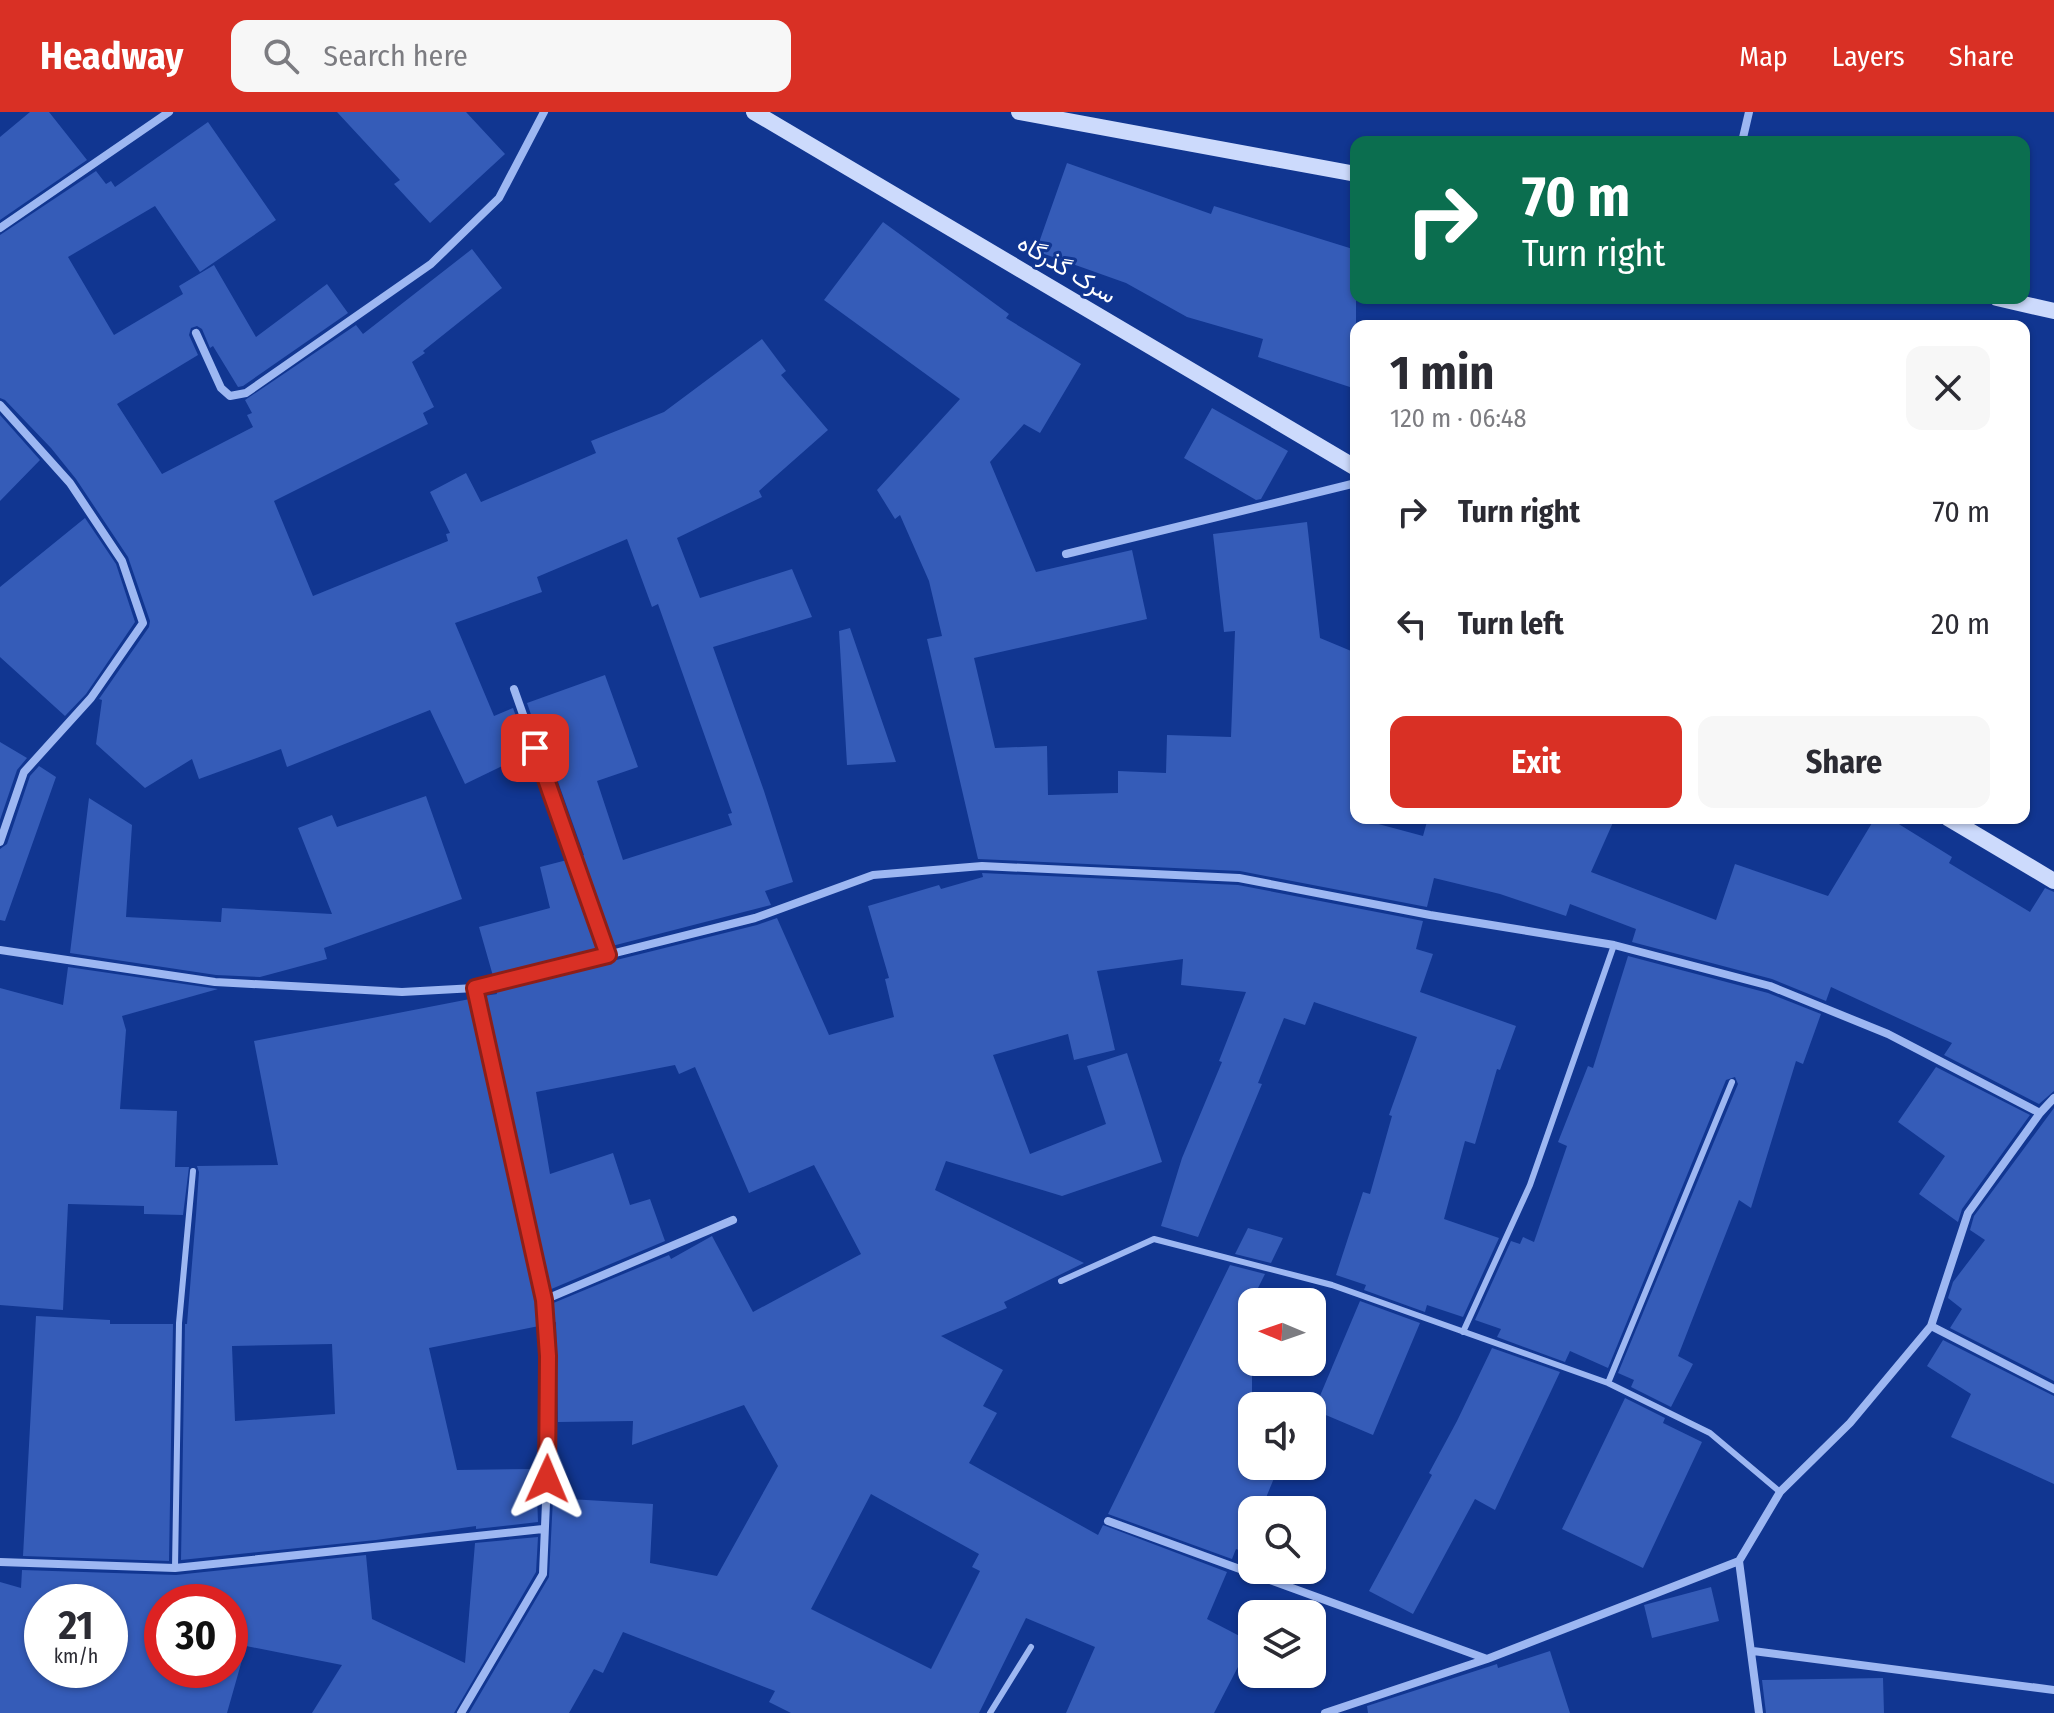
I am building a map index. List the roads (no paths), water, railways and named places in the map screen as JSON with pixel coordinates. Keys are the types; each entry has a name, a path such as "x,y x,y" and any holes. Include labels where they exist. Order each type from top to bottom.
{"street":[{"path":"0,228 169,112"},
{"path":"196,333 221,388 230,396 246,393 431,264 499,198 544,112"},
{"name":"سرک گذرگاه","path":"754,112 1350,464"},
{"path":"1019,112 1350,173"},
{"path":"1743,136 1749,112"},
{"path":"2023,304 2054,311"},
{"path":"0,405 70,483 122,561 143,623 91,698 24,772 0,842"},
{"path":"1066,554 1350,484"},
{"path":"514,689 608,955"},
{"path":"1958,824 2054,881"},
{"path":"0,950 215,982 402,992 475,988 755,918 873,875 982,866 1239,878 1430,915 1614,945 1770,986 1888,1034 2040,1113"},
{"path":"461,1713 543,1574 548,1356 544,1300 475,988"},
{"path":"1325,1713 1487,1659 1739,1561 1780,1492 1850,1423 1931,1326 1968,1213 2054,1098"},
{"path":"544,1300 733,1220"},
{"path":"1931,1326 2054,1389"},
{"path":"1108,1521 1487,1659"},
{"path":"0,1562 175,1568 543,1529"},
{"path":"1739,1561 1759,1713"},
{"path":"1753,1651 2054,1690"}],"lane":[{"path":"1463,1332 1530,1185 1614,945"},
{"path":"1608,1383 1732,1082"},
{"path":"175,1568 179,1323 193,1171"},
{"path":"1061,1281 1154,1239 1332,1285 1608,1383 1710,1433 1780,1492"},
{"path":"990,1713 1031,1647"}]}
